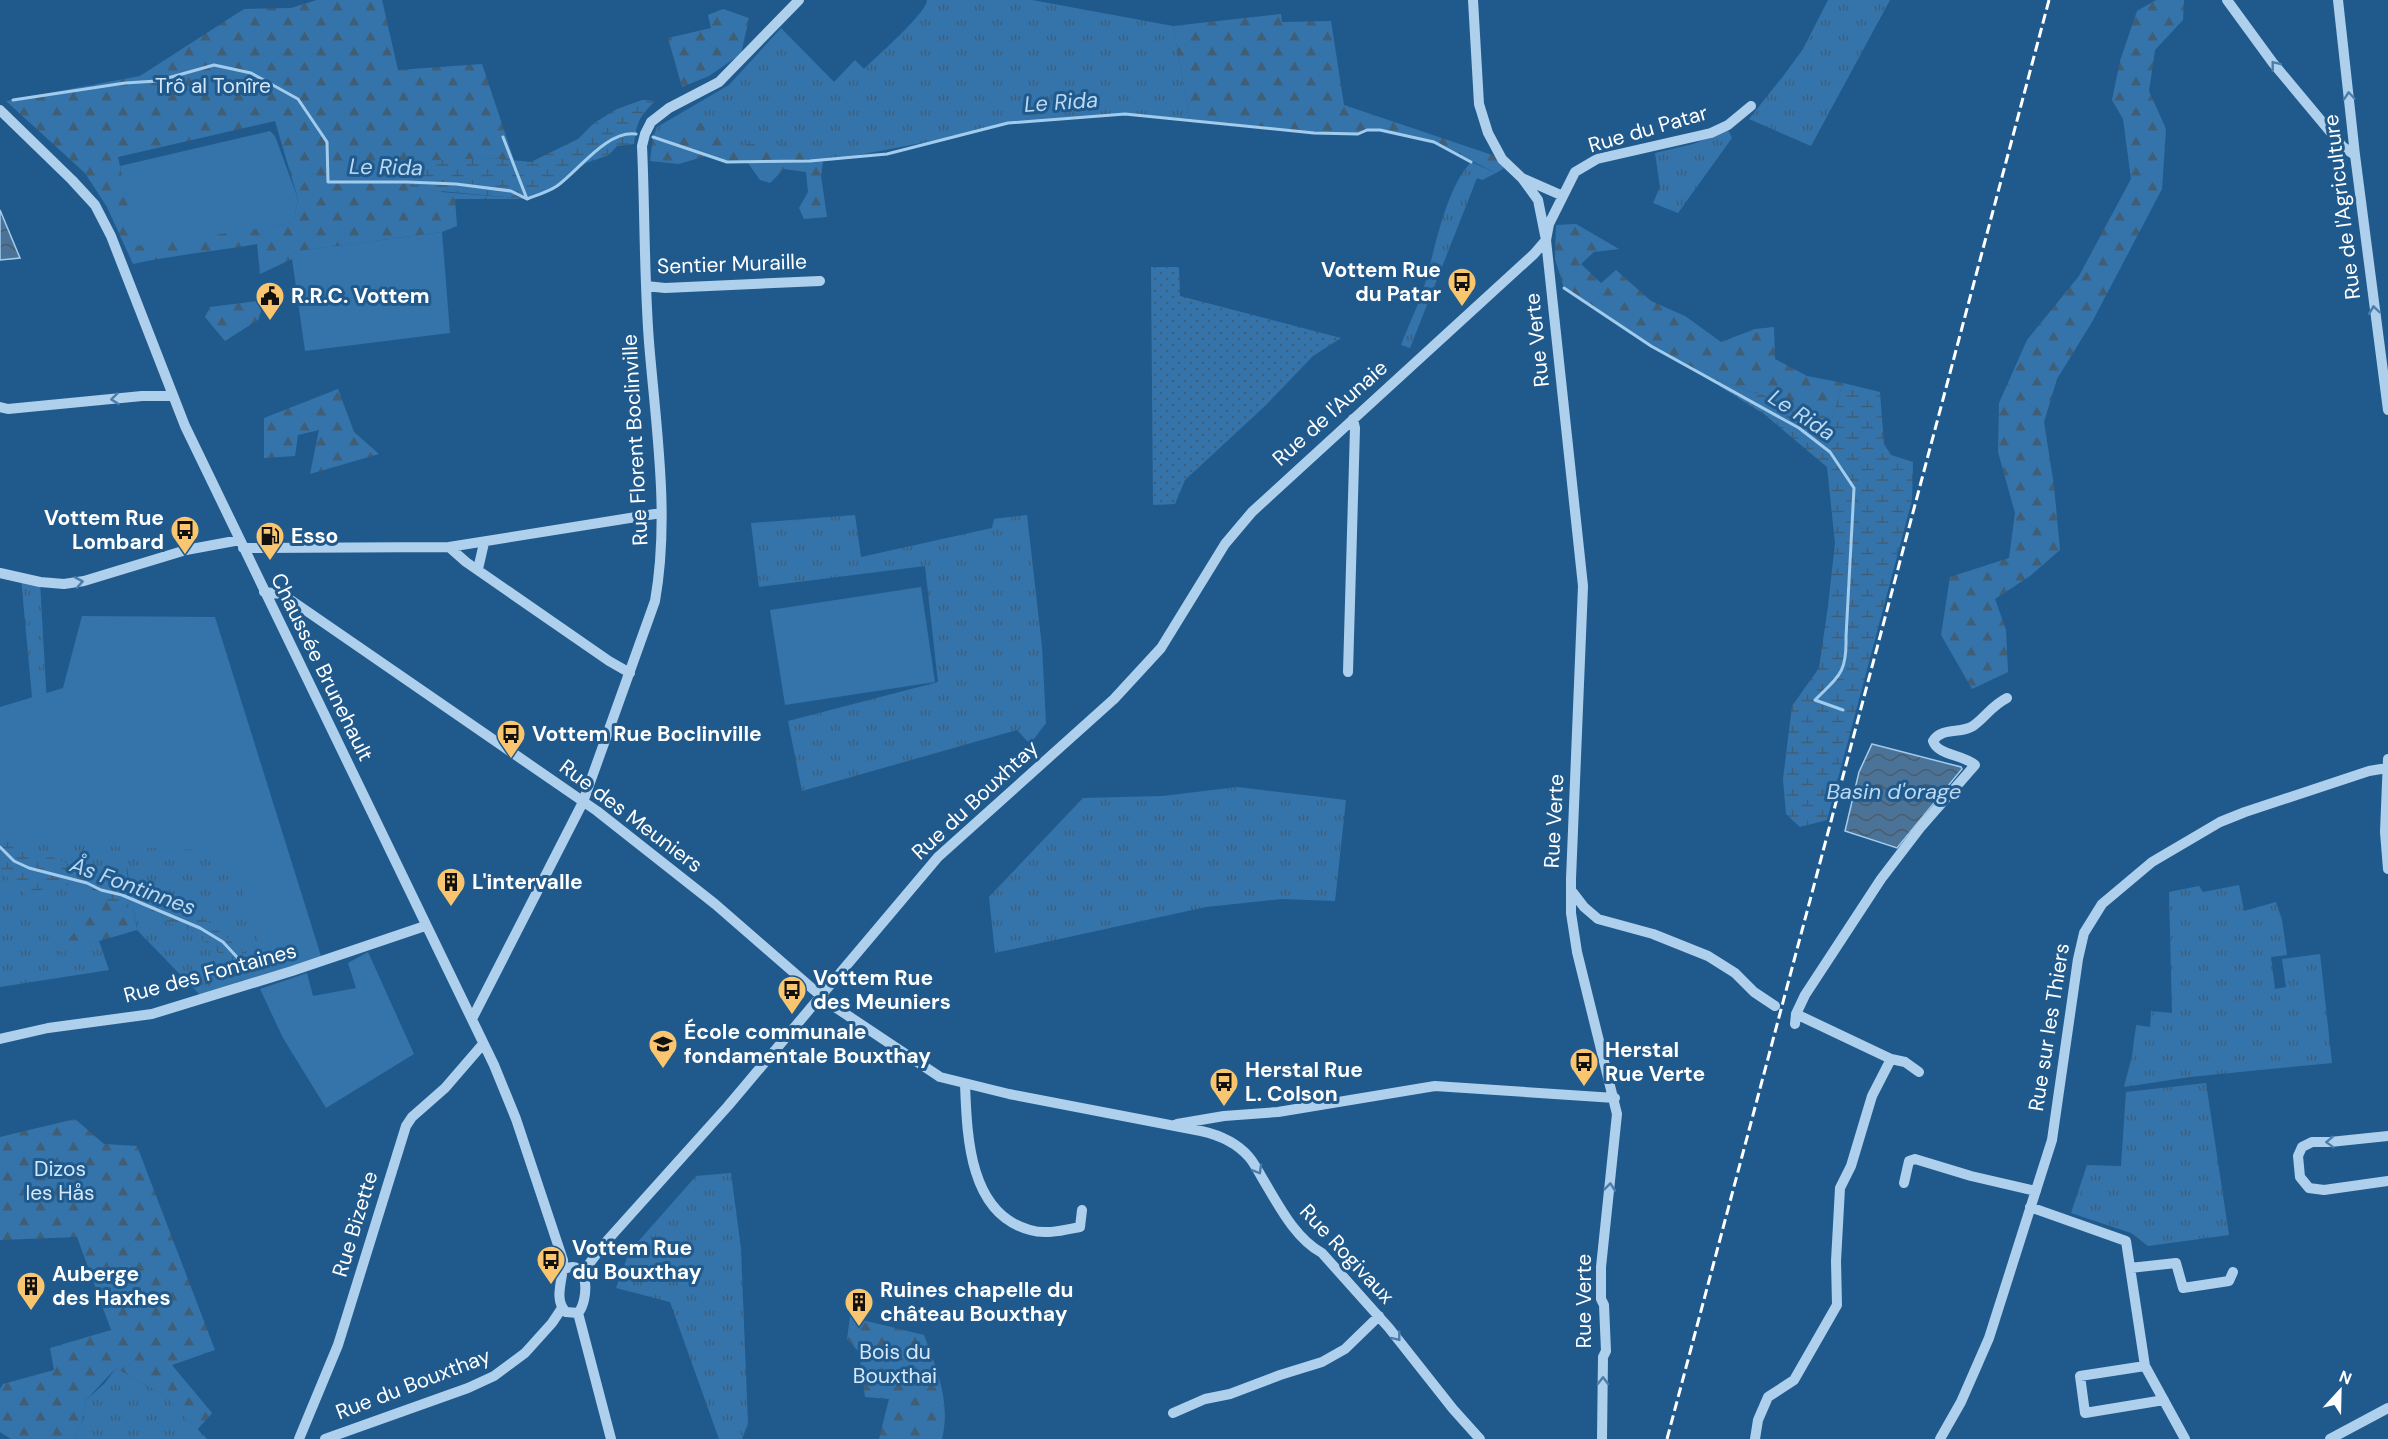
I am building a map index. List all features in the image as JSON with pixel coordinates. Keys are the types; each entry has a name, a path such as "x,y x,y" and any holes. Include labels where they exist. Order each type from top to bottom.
{"street":[{"name":"Rue Florent Boclinville","path":"472,1019 583,802 655,601 661,567 662,499 646,286 642,146 645,134 651,122 660,114 719,82 799,0"},
{"path":"1473,0 1479,104 1488,134 1502,159 1522,178 1563,196"},
{"path":"2228,0 2280,72 2343,147 2355,156"},
{"name":"Rue de l'Agriculture","path":"2338,0 2355,156 2388,410"},
{"name":"Rue du Patar","path":"1546,240 1549,224 1575,172 1597,159 1711,133 1728,125 1752,106"},
{"name":"Chaussée Brunehault","path":"0,110 72,180 94,205 111,236 185,426 472,1019 516,1119 560,1249 564,1269 561,1275 560,1302 562,1308"},
{"name":"Rue Verte","path":"1522,178 1538,200 1546,240 1583,586 1571,913 1577,952 1615,1098 1617,1114 1601,1267 1601,1299 1604,1305 1606,1351 1603,1357 1602,1439"},
{"name":"Rue de l'Aunaie","path":"1168,638 1225,544 1238,528 1284,481 1526,262 1546,240"},
{"name":"Sentier Muraille","path":"646,286 665,288 819,281"},
{"path":"0,407 9,409 142,396 173,396"},
{"path":"1348,672 1355,428 1353,419"},
{"path":"0,573 40,582 64,584 84,581 186,550 242,544 448,547 661,513"},
{"path":"478,569 484,543"},
{"path":"448,547 609,661 630,673"},
{"name":"Rue des Meuniers","path":"264,592 282,594 583,802 715,904 821,996 940,1077 1171,1125"},
{"name":"Rue du Bouxhtay","path":"583,1272 604,1244 671,1172 938,857 1114,699 1168,638"},
{"path":"1919,1072 1905,1062 1891,1059 1796,1019 1805,995 1881,879 1920,828 1975,765 1967,759 1938,749 1933,741 1935,737 1972,727 1994,704 2007,698"},
{"path":"2387,764 2385,832 2388,869"},
{"name":"Rue sur les Thiers","path":"1940,1439 1961,1402 1989,1338 2052,1140 2081,943 2092,916 2102,903 2152,862 2220,822 2387,764"},
{"path":"1571,890 1584,907 1598,919 1653,934 1708,956 1735,973 1754,992 1775,1006"},
{"name":"Rue des Fontaines","path":"0,1039 48,1028 152,1014 292,971 425,926"},
{"name":"Rue Bizette","path":"299,1439 338,1345 406,1126 412,1117 446,1088 483,1044"},
{"path":"1755,1439 1758,1420 1768,1397 1794,1380 1837,1305 1836,1261 1840,1188 1851,1166 1872,1096 1891,1059"},
{"path":"965,1084 968,1134 977,1179 990,1204 1004,1220 1030,1230 1049,1232 1080,1227"},
{"path":"1171,1125 1223,1116 1278,1112 1435,1086 1615,1098"},
{"path":"1217,1135 1216,1128 1223,1116"},
{"name":"Rue Rogivaux","path":"1171,1125 1217,1135 1240,1148 1251,1158 1286,1218 1315,1249 1322,1253 1379,1316 1453,1409 1480,1439"},
{"path":"2388,1136 2312,1142 2302,1147 2298,1156 2300,1178 2309,1188 2324,1190 2388,1181"},
{"path":"1904,1184 1909,1161 1915,1159 1971,1176 2036,1191"},
{"path":"2031,1207 2126,1241 2145,1366 2185,1439"},
{"path":"1082,1210 1080,1227 1084,1238"},
{"path":"2130,1268 2176,1263 2183,1288 2229,1281 2233,1272"},
{"path":"564,1269 574,1267 583,1272 585,1278 584,1301 578,1313 611,1439"},
{"path":"562,1308 572,1314 578,1313"},
{"name":"Rue du Bouxthay","path":"325,1439 468,1388 494,1376 525,1353 552,1323 562,1308"},
{"path":"1173,1413 1205,1399 1230,1394 1322,1362 1345,1349 1379,1316"},
{"path":"2145,1366 2080,1376 2085,1413 2164,1400"},
{"path":"2330,1439 2388,1408"}],"green space":[{"name":"Trô al Tonîre","path":"317,0 382,0 398,70 482,64 514,160 490,158 464,160 441,192 527,199 455,199 457,226 442,232 292,252 292,259 260,274 257,244 133,264 107,207 85,173 6,101 140,76 244,9 291,8","holes":["275,121 298,199 294,220 284,225 240,230 127,199 118,157"]},
{"path":"927,0 1032,0 1173,26 1190,119 1125,114 1008,123 963,135 838,159 810,161 727,162 653,137 657,127 729,85 781,28 834,82 855,60 864,69 910,25 919,15"},
{"path":"1828,0 1890,0 1811,146 1749,119 1803,49"},
{"path":"2156,0 2184,0 2183,20 2155,50 2149,91 2166,129 2162,189 2092,322 2057,379 2044,422 2054,486 2060,550 2030,576 1995,599 2006,630 2008,672 1972,689 1941,635 1950,577 2009,558 2015,513 1998,452 1999,403 2027,340 2079,276 2131,179 2123,119 2112,100 2120,61 2137,11"},
{"path":"723,9 749,18 741,54 709,76 682,87 668,38 711,28 708,15"},
{"path":"1281,14 1282,22 1331,21 1344,105 1495,156 1504,168 1496,173 1434,142 1380,130 1367,130 1358,134 1314,133 1190,119 1173,26"},
{"path":"642,100 655,101 640,120 634,144 617,146 609,155 586,163 555,187 527,199 409,188 426,161 490,158 531,162 578,139 594,123 617,109"},
{"path":"685,123 706,123 736,150 745,144 790,145 790,152 824,154 821,176 827,217 804,219 799,208 808,192 806,172 784,169 770,183 760,180 748,163 727,162 709,155 679,164 650,161 653,137 668,141"},
{"path":"1728,130 1732,138 1678,213 1653,203 1660,187 1655,153 1693,144"},
{"path":"270,131 275,136 298,199 294,220 284,225 135,246 120,166"},
{"path":"1471,162 1496,173 1482,180 1477,178 1410,348 1401,345 1424,288 1448,202 1462,173"},
{"path":"1576,224 1619,249 1594,252 1581,264 1601,283 1616,270 1651,301 1685,316 1721,342 1755,329 1774,327 1775,359 1807,376 1843,383 1832,419 1698,373 1627,331 1564,288 1555,259 1556,225"},
{"path":"442,232 450,333 305,351 291,252"},
{"path":"1151,267 1179,267 1180,296 1341,338 1313,356 1265,406 1185,480 1175,504 1153,505"},
{"path":"265,300 258,320 225,341 205,317 210,307"},
{"path":"1698,373 1832,419 1843,383 1880,392 1884,444 1891,455 1913,462 1912,500 1827,820 1800,827 1786,814 1783,779 1792,706 1819,668 1828,606 1835,543 1827,467 1764,414"},
{"path":"338,389 354,432 379,454 310,474 319,430 298,435 295,456 264,458 264,418"},
{"path":"855,515 861,557 992,528 994,519 1027,515 1042,647 1046,723 1030,744 1017,730 802,791 788,721 938,682 925,566 759,587 751,523"},
{"path":"21,578 40,582 47,705 236,815 289,966 202,997 137,930 127,868 59,952 99,941 109,970 0,987 0,764 38,762"},
{"path":"921,587 935,682 785,705 770,610"},
{"path":"82,616 215,617 321,956 269,974 230,851 0,842 0,707 63,688"},
{"path":"1237,787 1346,800 1335,901 1282,899 1206,907 995,953 989,897 1083,798 1163,796"},
{"path":"0,834 68,864 145,891 202,917 255,961 240,971 192,931 57,882 28,897 0,870"},
{"path":"126,867 137,930 58,953"},
{"path":"2239,885 2244,911 2276,902 2282,920 2287,955 2271,957 2275,989 2286,987 2282,959 2320,954 2332,1063 2190,1077 2124,1087 2132,1056 2136,1025 2150,1027 2151,1011 2172,1013 2169,892 2199,886 2203,892"},
{"path":"368,952 414,1054 326,1108 283,1038 260,989 307,973 313,996 356,988 348,963"},
{"path":"2206,1083 2229,1235 2148,1246 2131,1233 2071,1213 2087,1165 2121,1166 2126,1092"},
{"name":"Dizos les Hås","path":"75,1119 104,1144 137,1146 215,1350 172,1365 212,1413 197,1430 165,1396 116,1368 86,1400 81,1425 74,1439 11,1439 0,1432 0,1389 3,1384 54,1370 50,1348 111,1330 77,1237 0,1240 0,1137"},
{"path":"731,1173 741,1249 748,1424 742,1439 719,1439 670,1302 616,1288 629,1252 696,1176"},
{"name":"Bois du Bouxthai","path":"850,1317 924,1335 944,1399 942,1439 879,1439 889,1399 865,1397 859,1352 847,1339"},
{"path":"116,1368 165,1396 207,1439 74,1439 81,1425 86,1400 105,1383"}],"water":[{"path":"0,210 20,258 0,260"},
{"name":"Basin d'orage","path":"1872,744 1962,769 1897,848 1845,831 1859,772"}],"waterway":[{"name":"Le Rida","path":"13,100 125,83 157,81 214,65 251,73 298,99 327,142 328,182 456,184 511,191 527,199 557,186 604,144 625,134 636,134"},
{"name":"Le Rida","path":"653,137 727,162 810,161 887,154 1008,123 1125,114 1314,133 1358,134 1367,130 1380,130 1434,142 1471,162"},
{"path":"503,137 527,199"},
{"name":"Le Rida","path":"1564,288 1651,346 1799,428 1830,452 1854,488 1845,659 1836,679 1815,700 1843,710"},
{"name":"Ås Fontinnes","path":"0,847 14,861 29,868 122,895 200,928 223,942 248,969"}],"railway":[{"path":"1667,1439 2049,0"}],"place":[{"name":"Vottem Rue du Patar","path":"1462,308"},
{"name":"R.R.C. Vottem","path":"270,322"},
{"name":"Vottem Rue Lombard","path":"185,556"},
{"name":"Esso","path":"270,562"},
{"name":"Vottem Rue Boclinville","path":"511,760"},
{"name":"L'intervalle","path":"451,908"},
{"name":"Vottem Rue des Meuniers","path":"792,1016"},
{"name":"École communale fondamentale Bouxthay","path":"663,1070"},
{"name":"Herstal Rue Verte","path":"1584,1088"},
{"name":"Herstal Rue L. Colson","path":"1224,1108"},
{"name":"Vottem Rue du Bouxthay","path":"551,1286"},
{"name":"Auberge des Haxhes","path":"31,1312"},
{"name":"Ruines chapelle du château Bouxthay","path":"859,1328"}]}
